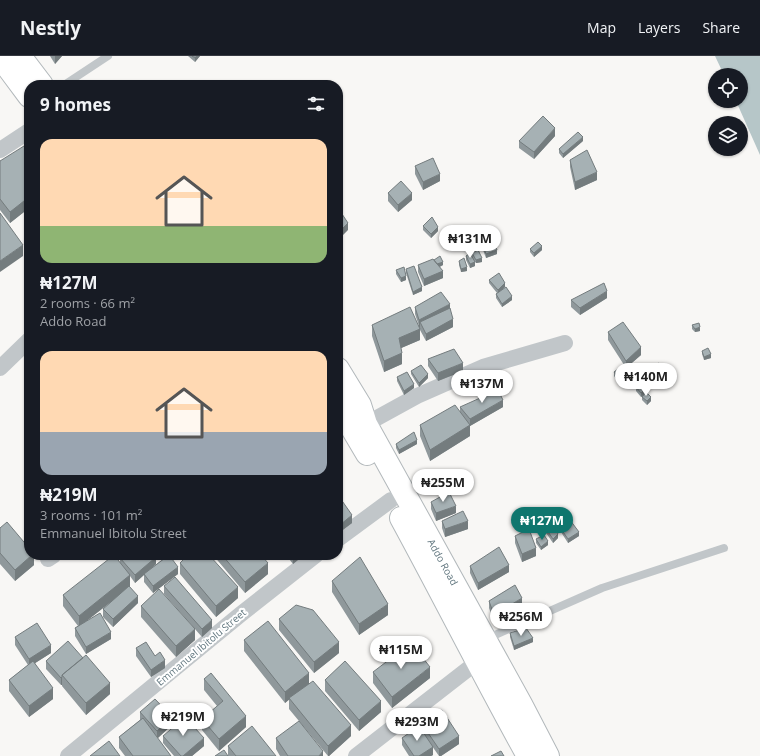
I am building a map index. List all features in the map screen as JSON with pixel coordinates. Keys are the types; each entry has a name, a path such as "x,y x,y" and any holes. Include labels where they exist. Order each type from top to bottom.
{"main road":[{"path":"0,56 24,89"},
{"path":"20,56 38,80"},
{"name":"Addo Road","path":"343,377 360,405 366,424 486,640 548,756"},
{"name":"Addo Road","path":"343,414 370,460 528,756"}],"street":[{"path":"0,150 24,134"},
{"path":"366,424 417,396 483,367 565,343"},
{"path":"0,368 24,352"},
{"path":"343,535 391,500"},
{"name":"Emmanuel Ibitolu Street","path":"68,756 241,614 310,560"},
{"path":"356,756 477,662"}],"lane":[{"path":"72,80 108,56"},
{"path":"486,640 602,588 724,548"}],"shaded area":[{"path":"715,56 760,56 760,155 748,128 748,116 743,116 739,108 748,108 748,68 721,68"}],"building":[{"path":"543,116 555,128 534,152 519,141"},
{"path":"578,132 583,137 563,154 559,149"},
{"path":"24,146 24,201 10,212 0,199 0,161"},
{"path":"587,150 597,172 575,182 570,160"},
{"path":"433,158 440,174 423,182 415,166"},
{"path":"401,181 412,193 398,205 388,193"},
{"path":"0,213 23,245 0,261"},
{"path":"343,216 348,223 343,228"},
{"path":"432,217 438,227 431,234 423,226"},
{"path":"493,240 497,250 486,254 483,246"},
{"path":"474,242 479,248 472,250 468,246"},
{"path":"538,242 542,246 534,253 530,249"},
{"path":"478,250 482,258 476,260 472,253"},
{"path":"470,253 475,262 470,264 466,256"},
{"path":"440,256 443,262 437,264 434,260"},
{"path":"464,258 467,267 461,269 459,261"},
{"path":"433,259 443,271 424,279 418,265"},
{"path":"414,266 422,287 413,292 406,269"},
{"path":"404,267 406,276 401,278 396,270"},
{"path":"499,273 505,283 498,290 489,280"},
{"path":"604,283 607,291 580,308 571,300"},
{"path":"506,287 512,296 502,304 496,294"},
{"path":"441,292 450,304 419,320 415,307"},
{"path":"410,307 420,329 399,338 402,353 384,361 372,325"},
{"path":"450,308 453,319 426,334 420,322"},
{"path":"623,322 641,347 626,361 608,332"},
{"path":"699,323 700,327 695,329 692,325"},
{"path":"708,348 711,354 704,357 702,351"},
{"path":"454,349 463,363 438,373 428,359"},
{"path":"659,363 669,379 660,384 651,368"},
{"path":"421,365 428,374 419,383 411,371"},
{"path":"622,366 629,376 621,381 614,372"},
{"path":"407,372 414,384 404,391 397,377"},
{"path":"645,380 649,386 641,393 636,387"},
{"path":"498,390 503,400 470,419 460,407"},
{"path":"646,392 651,397 647,401 642,397"},
{"path":"455,405 470,425 430,450 420,425"},
{"path":"414,432 417,440 399,450 396,444"},
{"path":"449,492 456,506 436,513 431,502"},
{"path":"343,502 352,515 343,522"},
{"path":"463,511 468,521 445,529 442,521"},
{"path":"570,520 579,532 568,539 559,526"},
{"path":"551,521 558,534 553,539 544,526"},
{"path":"7,522 24,542 24,560 26,560 15,570 0,553 0,528"},
{"path":"529,529 536,548 522,554 515,536"},
{"path":"544,535 548,541 541,547 536,539"},
{"path":"499,547 509,565 478,583 470,566"},
{"path":"360,557 388,604 359,624 332,581"},
{"path":"108,560 118,560 130,575 79,616 63,595"},
{"path":"122,560 152,560 135,575"},
{"path":"162,560 173,560 178,567 153,586 144,574"},
{"path":"183,560 214,560 238,587 216,606 180,563"},
{"path":"226,560 265,560 268,563 245,582"},
{"path":"175,577 212,620 202,629 164,586"},
{"path":"515,585 522,598 494,615 489,601"},
{"path":"129,586 138,596 113,619 103,609"},
{"path":"159,589 195,629 176,646 141,606"},
{"path":"296,605 313,610 339,642 314,662 279,619"},
{"path":"100,613 111,632 86,647 75,628"},
{"path":"268,621 309,673 285,692 244,640"},
{"path":"37,623 51,645 29,659 15,637"},
{"path":"526,628 533,638 514,646 510,633"},
{"path":"68,641 83,658 62,675 61,678 46,661"},
{"path":"146,642 155,656 160,652 165,660 151,670 136,648"},
{"path":"411,643 430,667 392,697 373,672"},
{"path":"86,655 110,683 86,703 62,675"},
{"path":"33,661 53,688 29,706 9,680"},
{"path":"345,661 381,701 359,720 325,680"},
{"path":"211,673 246,716 219,739 202,719 223,701 204,679"},
{"path":"313,681 351,725 328,746 289,698"},
{"path":"155,699 172,717 157,731 140,712"},
{"path":"442,710 459,736 439,749 422,724"},
{"path":"185,717 204,738 183,756 181,756 163,736"},
{"path":"143,718 171,756 133,756 119,737"},
{"path":"299,721 323,751 319,756 288,756 276,738"},
{"path":"252,726 276,756 236,756 228,746"},
{"path":"419,726 433,747 419,756 414,756 402,738"},
{"path":"109,741 120,756 90,756"},
{"path":"224,750 228,756 215,756"},
{"path":"501,751 504,756 491,756"}]}
